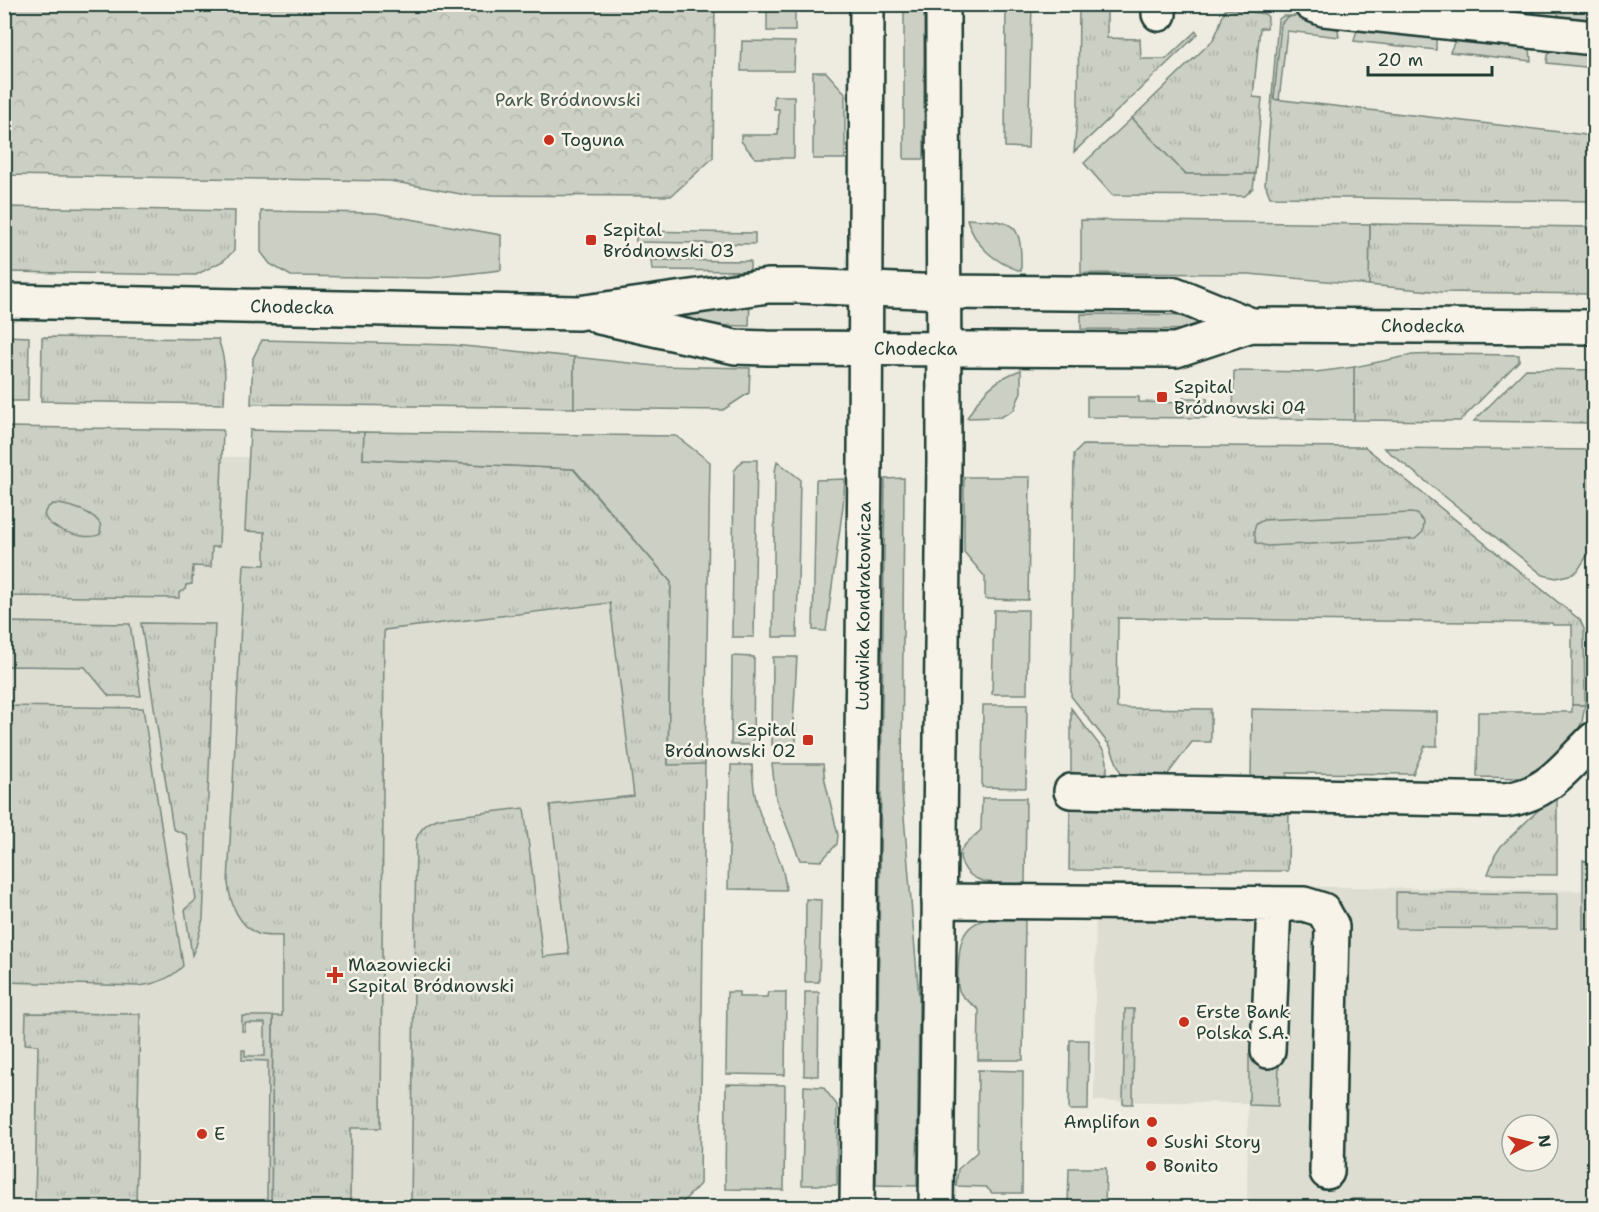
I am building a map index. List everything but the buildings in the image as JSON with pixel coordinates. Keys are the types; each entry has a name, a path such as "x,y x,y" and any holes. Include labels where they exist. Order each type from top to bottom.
{"street":[{"name":"Ludwika Kondratowicza","path":"857,1208 867,4"},
{"path":"936,1208 944,348 943,4"},
{"path":"1311,4 1324,9 1429,12 1594,38"},
{"name":"Chodecka","path":"4,301 578,313 768,286 943,292 1175,294 1251,325"},
{"name":"Chodecka","path":"578,313 735,347 1176,350 1251,325 1594,327"},
{"path":"1071,791 1505,800 1529,795 1551,783 1594,739"},
{"path":"939,901 1304,904 1317,907 1327,915 1332,926 1327,1172"},
{"path":"1268,1051 1274,904"}],"shaded area":[{"name":"Mazowiecki Szpital Bródnowski","path":"5,455 249,457 671,582 663,1186 653,1207 5,1208"},
{"path":"1096,883 1594,891 1594,1207 1547,1207 1547,1201 1352,1199 1352,1207 1247,1207 1248,1103 1094,1101"}],"green space":[{"name":"Park Bródnowski","path":"5,4 715,5 713,158 671,196 466,195 390,181 5,175"},
{"path":"767,5 795,5 795,31 767,31"},
{"path":"904,5 924,5 924,159 904,159"},
{"path":"1006,5 1032,5 1028,148 1005,147"},
{"path":"1079,5 1107,5 1107,38 1140,39 1141,59 1166,59 1196,31 1198,34 1074,152 1078,106"},
{"path":"1450,5 1528,5 1540,17 1454,8"},
{"path":"1567,5 1594,5 1594,26 1557,19 1558,14"},
{"path":"1225,10 1265,14 1268,17 1267,28 1260,28 1253,97 1262,98 1255,174 1185,174 1132,118 1212,41"},
{"path":"1283,16 1294,16 1289,17 1282,24 1274,99 1594,136 1594,201 1270,197 1265,184 1278,20"},
{"path":"1294,16 1332,20 1337,24 1339,37 1287,31 1279,100 1274,99 1281,24 1286,18"},
{"path":"1360,27 1432,34 1436,39 1436,50 1354,41"},
{"path":"1456,38 1530,47 1531,61 1450,52"},
{"path":"742,41 795,42 794,71 741,71"},
{"path":"1553,49 1594,49 1594,68 1547,63 1548,55"},
{"path":"813,72 826,72 845,93 845,159 813,159"},
{"path":"774,96 794,96 794,158 755,158 741,141 741,135 778,135 779,109 774,109"},
{"path":"1132,118 1185,174 1255,174 1253,188 1245,196 1112,195 1084,163"},
{"path":"5,207 235,211 234,251 223,261 196,275 5,272"},
{"path":"261,211 376,213 501,235 501,270 430,278 291,276 270,264 261,252"},
{"path":"967,219 995,221 1012,227 1017,232 1020,241 1021,271 994,258 987,252 975,237"},
{"path":"1081,220 1370,224 1369,285 1249,274 1081,273"},
{"path":"1370,224 1594,227 1594,294 1441,292 1369,285"},
{"path":"636,231 755,233 755,244 636,242"},
{"path":"651,260 750,261 750,271 652,270"},
{"path":"750,301 749,326 647,324 648,312"},
{"path":"1081,314 1219,315 1221,330 1081,329"},
{"path":"5,336 29,337 28,401 5,401"},
{"path":"42,337 218,339 224,364 224,404 41,401"},
{"path":"262,340 453,345 574,357 574,408 251,404 253,358"},
{"path":"1412,355 1519,355 1519,361 1460,421 1354,420 1354,367"},
{"path":"574,357 656,366 750,368 749,393 723,410 574,408"},
{"path":"1354,367 1354,420 1233,418 1234,371 1316,372"},
{"path":"1526,369 1594,370 1594,423 1474,421"},
{"path":"1021,370 1021,392 1014,410 1001,417 967,418 989,388 1003,378"},
{"path":"1087,397 1139,397 1139,402 1183,403 1183,398 1207,398 1208,418 1087,417"},
{"path":"5,427 223,430 219,547 212,547 211,567 193,566 192,584 186,585 185,590 179,593 179,598 5,596"},
{"path":"250,430 364,432 363,459 573,469 671,582 668,764 705,764 700,1184 678,1207 411,1207 416,840 425,826 436,819 524,808 543,957 569,954 550,805 634,796 610,603 384,630 381,1128 351,1128 350,1199 365,1200 363,1207 271,1207 273,1016 282,1016 282,936 261,935 245,925 233,906 228,883 244,564 265,565 265,532 245,531"},
{"path":"364,432 676,436 710,462 705,764 668,765 671,582 574,469 363,459"},
{"path":"1083,445 1365,447 1580,620 1584,629 1585,705 1572,705 1572,625 1118,618 1117,708 1211,709 1211,742 1192,742 1165,778 1122,776 1110,746 1071,696 1074,454"},
{"path":"1384,448 1594,450 1594,545 1573,574 1556,578 1543,575"},
{"path":"743,460 757,460 754,637 732,637 734,471"},
{"path":"777,461 800,479 797,637 773,637"},
{"path":"964,477 1030,477 1028,600 985,599 985,577 964,552"},
{"path":"904,478 902,792 919,998 917,1186 876,1185 885,479"},
{"path":"845,479 826,631 813,630 816,480"},
{"path":"53,504 66,505 87,513 98,521 101,526 100,534 82,536 50,524 45,517 46,511"},
{"path":"1417,514 1424,522 1423,532 1415,539 1267,546 1256,543 1254,531 1256,524 1263,520"},
{"path":"994,610 1028,610 1027,694 992,694"},
{"path":"5,622 130,624 141,696 109,696 85,667 8,666 5,670"},
{"path":"141,623 215,624 203,919 192,955 185,909 196,900 187,835 173,829"},
{"path":"732,656 754,657 753,745 731,745"},
{"path":"773,657 797,657 793,723 796,723 796,745 772,745"},
{"path":"983,705 1027,705 1026,788 982,787"},
{"path":"1572,705 1585,705 1582,722 1572,742 1532,776 1523,778 1477,777 1478,712 1572,712"},
{"path":"5,706 143,708 183,966 168,978 138,986 5,982"},
{"path":"1071,708 1104,751 1107,761 1107,777 1071,776"},
{"path":"1252,709 1437,712 1437,746 1425,746 1413,774 1287,773 1286,780 1251,780"},
{"path":"772,764 823,764 838,835 837,844 821,861 800,860 776,799"},
{"path":"731,765 752,765 758,810 781,864 786,890 728,889"},
{"path":"1557,792 1557,875 1488,874 1501,846"},
{"path":"982,798 1026,798 1025,883 981,881 967,872 962,864 961,850 981,830"},
{"path":"1070,802 1289,808 1288,871 1069,870"},
{"path":"1583,860 1594,863 1594,930 1583,929"},
{"path":"1396,892 1557,894 1557,929 1396,928"},
{"path":"806,899 821,900 819,982 805,982"},
{"path":"987,919 1025,919 1023,1060 978,1060 979,1010 958,989 958,962 963,938 971,926"},
{"path":"727,992 739,992 739,997 767,997 768,992 786,992 785,1075 726,1074"},
{"path":"805,992 819,992 818,1076 804,1076"},
{"path":"1125,1009 1134,1009 1133,1104 1123,1104"},
{"path":"26,1013 140,1014 136,1207 35,1207 38,1045 25,1044"},
{"path":"242,1016 273,1016 271,1207 267,1207 268,1061 242,1060 242,1050 245,1050 245,1056 265,1056 265,1023 245,1023 245,1031 242,1031"},
{"path":"1070,1040 1089,1040 1088,1110 1069,1110"},
{"path":"1249,1054 1279,1055 1278,1106 1249,1105"},
{"path":"978,1070 1023,1071 1022,1193 992,1193 986,1187 956,1186 958,1169 977,1152"},
{"path":"726,1084 785,1085 784,1190 725,1189"},
{"path":"804,1086 823,1087 837,1105 837,1185 802,1185"},
{"path":"1069,1168 1106,1168 1105,1207 1068,1207"},
{"path":"1352,1199 1548,1201 1547,1207 1352,1208"}],"place":[{"name":"Toguna","path":"549,140"},
{"name":"Szpital Bródnowski 03","path":"591,240"},
{"name":"Szpital Bródnowski 04","path":"1162,397"},
{"name":"Szpital Bródnowski 02","path":"808,740"},
{"name":"Mazowiecki Szpital Bródnowski","path":"335,975"},
{"name":"Erste Bank Polska S.A.","path":"1184,1022"},
{"name":"Amplifon","path":"1152,1122"},
{"name":"E","path":"202,1134"},
{"name":"Sushi Story","path":"1152,1142"},
{"name":"Bonito","path":"1151,1166"}]}
